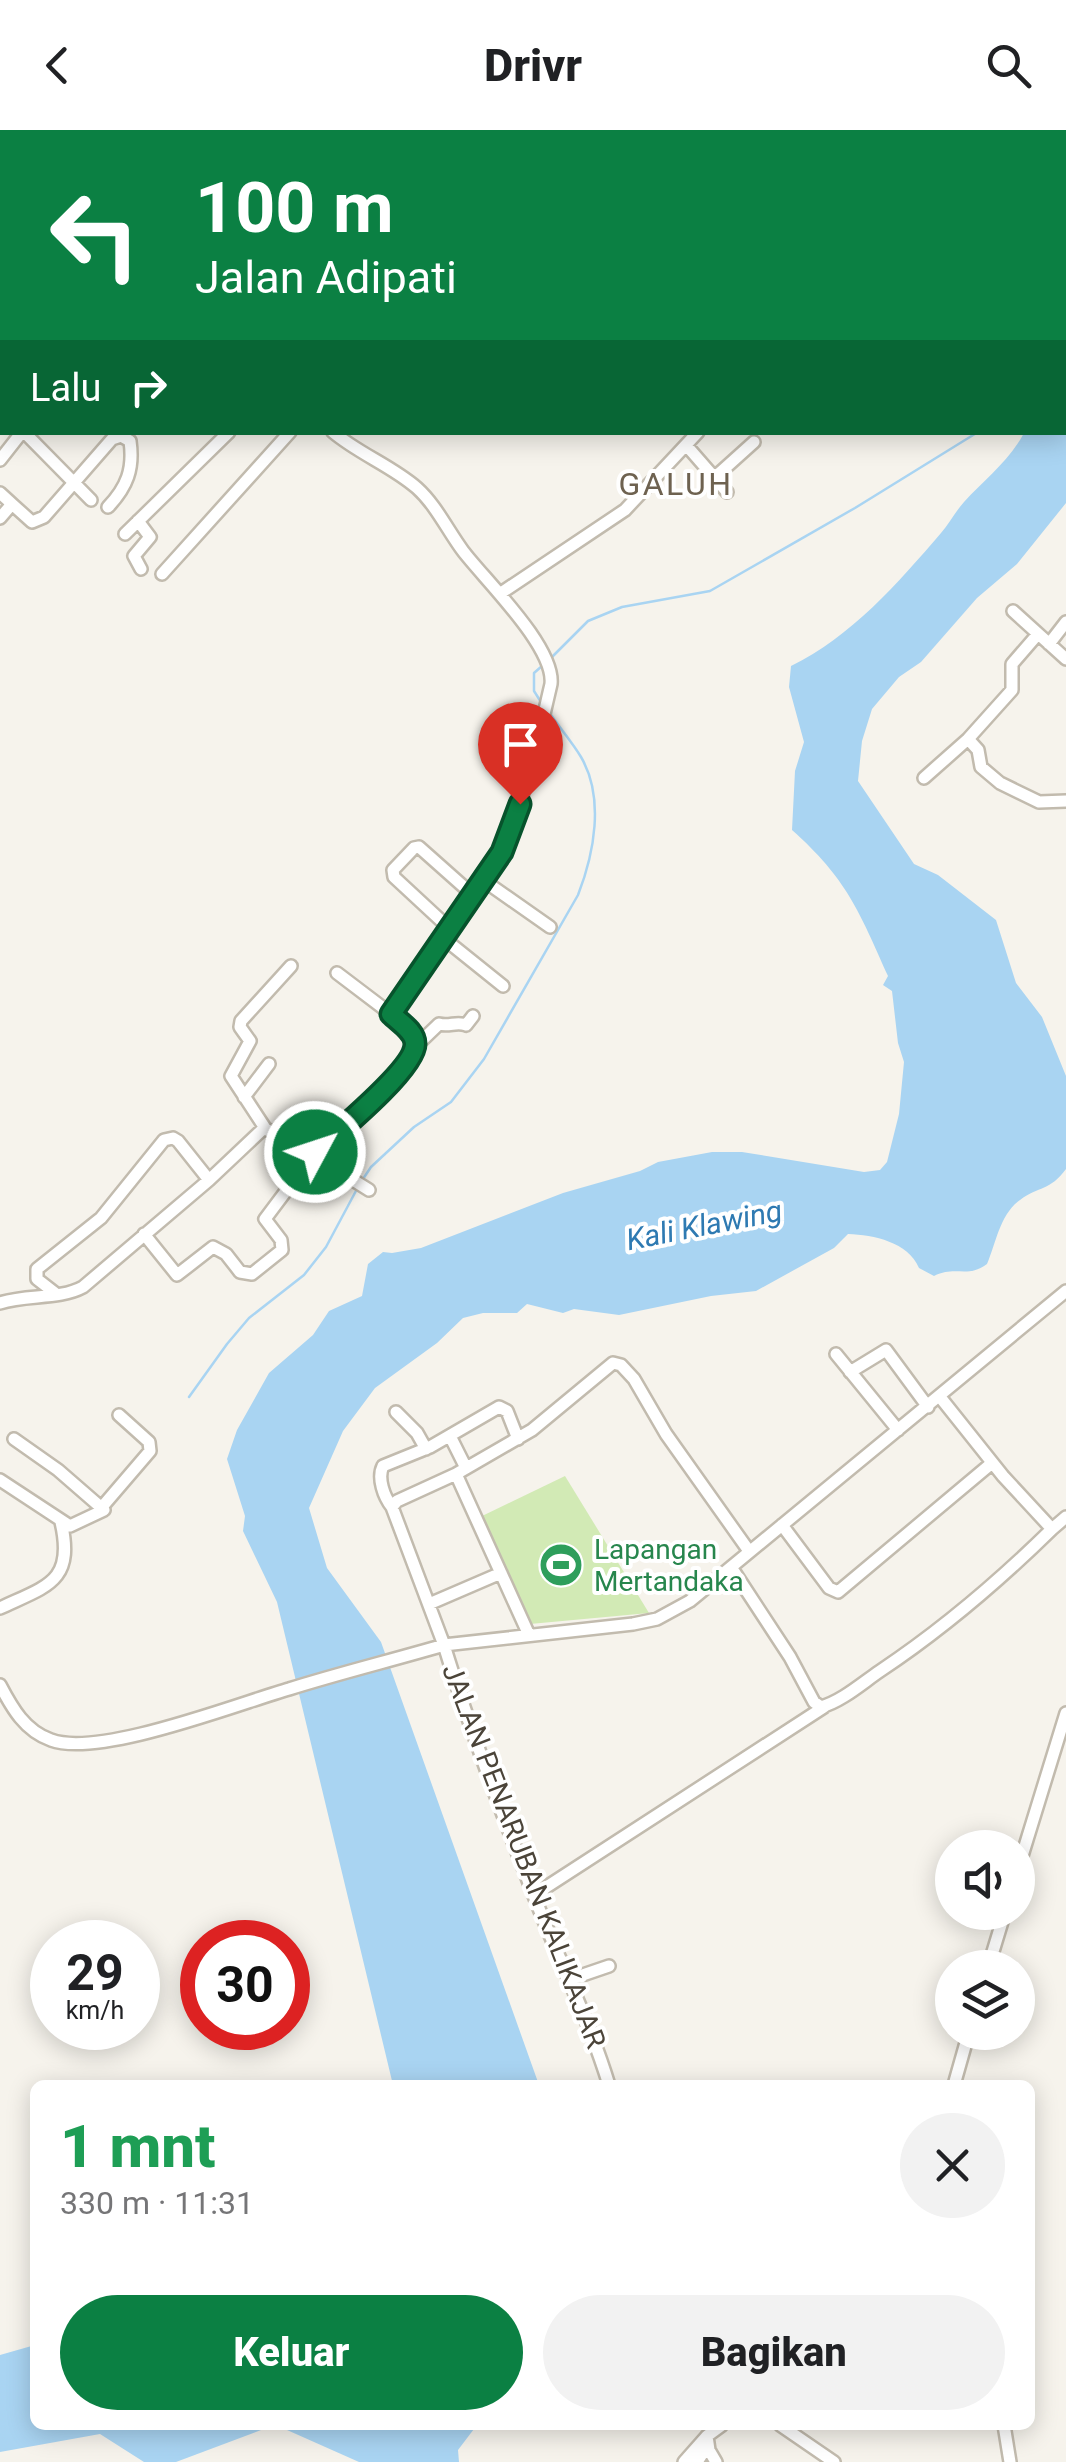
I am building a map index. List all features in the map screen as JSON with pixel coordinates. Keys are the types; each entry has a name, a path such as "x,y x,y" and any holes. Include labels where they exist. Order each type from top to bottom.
{"street":[{"path":"0,460 21,435"},
{"path":"26,435 91,500"},
{"path":"125,534 226,435"},
{"path":"162,574 287,435"},
{"path":"338,435 416,487 470,562 501,594 552,674 520,804 506,843 391,1014"},
{"path":"501,594 624,510 690,437 726,492"},
{"path":"0,493 27,520 36,522 112,439 128,438 131,469 124,491 108,508"},
{"path":"714,478 754,442"},
{"path":"0,518 12,504"},
{"path":"138,521 150,537 134,556 142,570"},
{"path":"1013,611 1066,659"},
{"path":"1049,644 1066,622"},
{"path":"924,778 968,739 1012,690 1012,664 1038,634"},
{"path":"968,739 978,750 981,767 1000,783 1039,802 1066,801"},
{"path":"473,895 419,848 414,848 393,870 394,877 502,986"},
{"path":"484,880 550,927"},
{"path":"291,966 240,1024 250,1041 231,1076 266,1128 299,1153 314,1154 369,1190"},
{"path":"337,973 391,1014 412,1036 414,1048"},
{"path":"144,1234 177,1275 213,1247 226,1254 240,1272 252,1274 282,1250 283,1243 266,1217 314,1154 373,1100 414,1048 439,1024 466,1025 473,1016"},
{"path":"244,1097 269,1064"},
{"path":"0,1303 83,1287 266,1128"},
{"path":"55,1294 37,1280 37,1269 101,1218 164,1140 178,1141 210,1180"},
{"name":"JALAN PENARUBAN KALIKAJAR","path":"607,2080 534,1895 444,1645 657,1619 690,1601 1063,1299"},
{"path":"850,1372 886,1350 928,1407"},
{"path":"836,1354 898,1430"},
{"path":"392,1507 518,1439 608,1366 618,1363 634,1379 666,1434 749,1551"},
{"path":"940,1398 1052,1530"},
{"path":"0,1685 26,1725 51,1740 68,1744 114,1739 444,1645 385,1496 380,1469 450,1436 499,1407 507,1411 518,1439"},
{"path":"396,1412 426,1448"},
{"path":"102,1507 150,1451 149,1442 119,1415"},
{"path":"450,1436 501,1573 529,1635"},
{"path":"0,1480 70,1526 104,1511 58,1470 14,1440"},
{"path":"782,1524 830,1588 838,1592 992,1463"},
{"path":"534,1895 924,1642 1066,1517"},
{"path":"0,1608 51,1584 61,1573 67,1552 61,1522"},
{"path":"731,1567 790,1657 814,1702 825,1706"},
{"path":"428,1604 501,1573"},
{"path":"1030,1830 1066,1713"},
{"path":"570,1980 609,1966"},
{"path":"955,2080 964,2050"},
{"path":"684,2462 718,2430"},
{"path":"787,2430 834,2462"},
{"path":"1005,2430 1010,2462"},
{"path":"697,2462 708,2441"},
{"path":"708,2441 716,2462"}],"green space":[{"name":"Lapangan Mertandaka","path":"565,1476 649,1613 530,1624 480,1517"}],"water":[{"name":"Kali Klawing","path":"1023,435 1066,435 1066,503 1017,564 977,598 921,662 899,677 872,709 862,741 858,781 914,864 938,875 996,920 1016,983 1042,1017 1066,1076 1066,1169 1055,1181 1013,1206 987,1264 973,1271 934,1276 919,1268 899,1246 879,1238 848,1234 834,1248 756,1291 619,1315 574,1309 563,1313 527,1304 517,1313 483,1313 463,1318 437,1343 375,1388 343,1431 309,1508 327,1568 381,1642 537,2080 392,2080 277,1602 243,1531 245,1516 227,1459 237,1430 269,1373 313,1335 329,1311 362,1296 368,1264 383,1252 421,1248 563,1193 658,1162 712,1152 742,1152 864,1172 880,1170 887,1162 899,1114 904,1062 892,991 883,985 888,976 850,897 826,864 792,830 795,771 804,742 789,687 791,666 834,640 890,589"},
{"path":"30,2346 30,2430 261,2430 176,2462 144,2462 100,2434 0,2452 0,2355"},
{"path":"287,2430 473,2430 458,2450 459,2462 359,2462"}],"waterway":[{"path":"552,657 588,621 622,607 710,591 973,435"},
{"path":"541,702 534,691 534,673 542,666"},
{"path":"361,1182 371,1167 414,1127 451,1102 484,1059 578,895 592,844 593,790 581,757 549,712"},
{"path":"189,1397 249,1318 304,1275 326,1247 357,1189"}],"place":[{"name":"Lapangan Mertandaka","path":"561,1565"}],"district":[{"name":"GALUH","path":"676,484"}],"route":[{"path":"315,1152 362,1112 411,1055 415,1042 408,1029 391,1014 502,852 520,804"}]}
